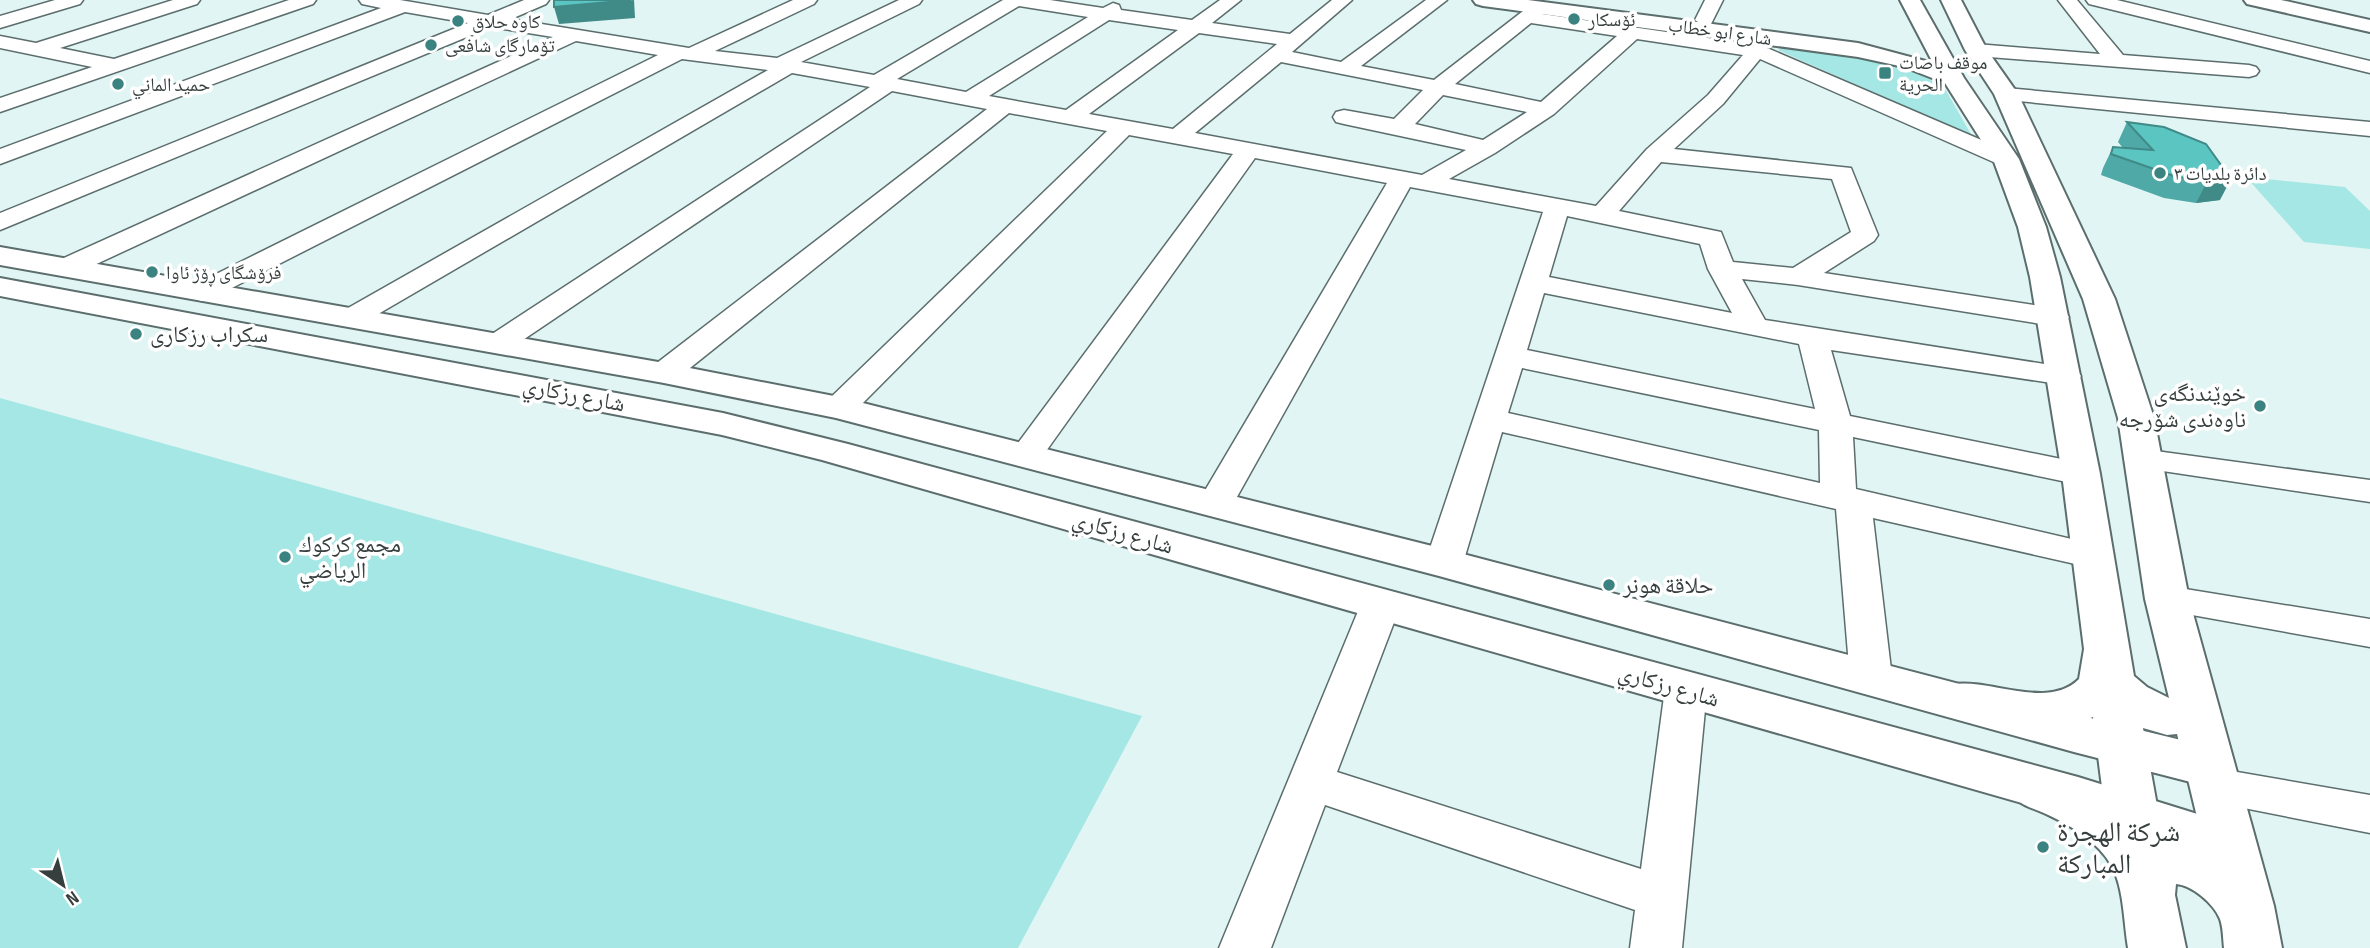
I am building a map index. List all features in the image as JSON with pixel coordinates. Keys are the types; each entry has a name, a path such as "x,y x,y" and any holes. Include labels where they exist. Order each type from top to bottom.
{"main road":[{"name":"شارع ابو خطاب","path":"1483,0 1760,44 1901,44 1920,39 1928,33"},
{"path":"1910,0 1928,33 2006,94 2099,299 2136,418 2167,598 2250,931"},
{"path":"1951,0 1965,64 2032,227 2054,317 2081,474 2132,816 2157,948"},
{"path":"2254,0 2370,26"},
{"path":"2299,0 2370,16"},
{"name":"شارع ابو خطاب","path":"1539,8 1589,2 1858,46 1911,62 1965,64"},
{"name":"شارع رزكاري","path":"0,256 664,373 839,408 1444,563 2122,745 2212,777"},
{"name":"شارع رزكاري","path":"0,287 723,424 835,452 2034,787 2230,846"},
{"path":"723,424 761,391"},
{"path":"2110,664 2119,692 2136,706 2162,715 2182,714 2188,710 2192,699"},
{"path":"1955,701 2056,710 2078,706 2101,686 2110,664"},
{"path":"2034,787 2077,805 2106,822 2122,838 2146,884"},
{"path":"2146,884 2157,863 2180,861 2201,868 2222,882 2238,899 2250,931"}],"street":[{"path":"0,22 74,0"},
{"path":"0,61 191,0"},
{"path":"0,105 307,0"},
{"path":"368,0 412,3 487,20 685,54 784,66 883,83 1712,237 1722,270 1754,327"},
{"path":"0,222 540,0"},
{"path":"202,292 685,54 808,0"},
{"path":"351,318 784,66 913,0"},
{"path":"497,344 883,83 1015,0 1195,27 1287,48 1345,68 1546,109"},
{"path":"970,99 1128,0"},
{"path":"1069,118 1232,0"},
{"path":"1176,138 1343,0"},
{"path":"1345,68 1438,0"},
{"path":"1704,20 1714,0"},
{"path":"2067,0 2117,61"},
{"path":"2095,0 2370,67"},
{"path":"0,157 412,3"},
{"path":"1399,127 1437,88 1539,8 1633,32 1760,44 2006,159"},
{"path":"1215,504 1414,181 1487,148 1546,109 1633,32"},
{"path":"65,268 574,35"},
{"path":"2097,37 2221,69"},
{"path":"0,42 235,91"},
{"path":"1602,215 1655,154 1742,71 1760,44"},
{"path":"2181,111 2294,48"},
{"path":"1965,64 2117,61 2249,71"},
{"path":"2006,94 2367,131"},
{"path":"261,96 287,102"},
{"path":"664,373 1004,106"},
{"path":"1344,117 1487,148"},
{"path":"839,408 1123,128"},
{"path":"1027,454 1248,151"},
{"path":"1655,154 1842,173 1865,235 1798,277"},
{"path":"1444,563 1557,208"},
{"path":"1722,270 1798,277 2054,317"},
{"path":"1533,282 1812,338 2065,376"},
{"path":"1812,338 1836,425 1871,678"},
{"path":"1509,356 2081,474"},
{"path":"1490,419 2093,556"},
{"path":"2141,459 2370,491"},
{"path":"2167,598 2370,633"},
{"path":"1245,948 1381,604"},
{"path":"1656,948 1686,690"},
{"path":"2212,777 2370,814"},
{"path":"1312,782 1662,897"}],"shaded area":[{"path":"1787,45 1889,61 1940,80 1972,136 1778,50"},
{"path":"2246,177 2345,187 2370,211 2370,249 2304,242"},
{"name":"مجمع كركوك الرياضي","path":"0,398 1142,716 1018,948 0,948"}],"building":[{"path":"554,0 631,0 554,7"},
{"path":"2127,122 2164,127 2206,144 2231,179 2207,182 2174,176 2111,154 2113,147 2153,150"}],"place":[{"name":"ئۆسکار","path":"1574,19"},
{"name":"كاوه حلاق","path":"458,21"},
{"name":"تۆمارگاى شافعى","path":"431,45"},
{"name":"موقف باصات الحریة","path":"1885,73"},
{"name":"حميد الماني","path":"118,84"},
{"name":"دائرة بلديات ٣","path":"2160,173"},
{"name":"فرۆشگای ڕۆژ ئاوا","path":"152,272"},
{"name":"سكراب رزكارى","path":"136,334"},
{"name":"خوێندنگەی ناوەندی شۆرجە","path":"2260,406"},
{"name":"مجمع كركوك الرياضي","path":"285,557"},
{"name":"حلاقة هونر","path":"1609,585"},
{"name":"شركة الهجرة المباركة","path":"2043,847"}]}
